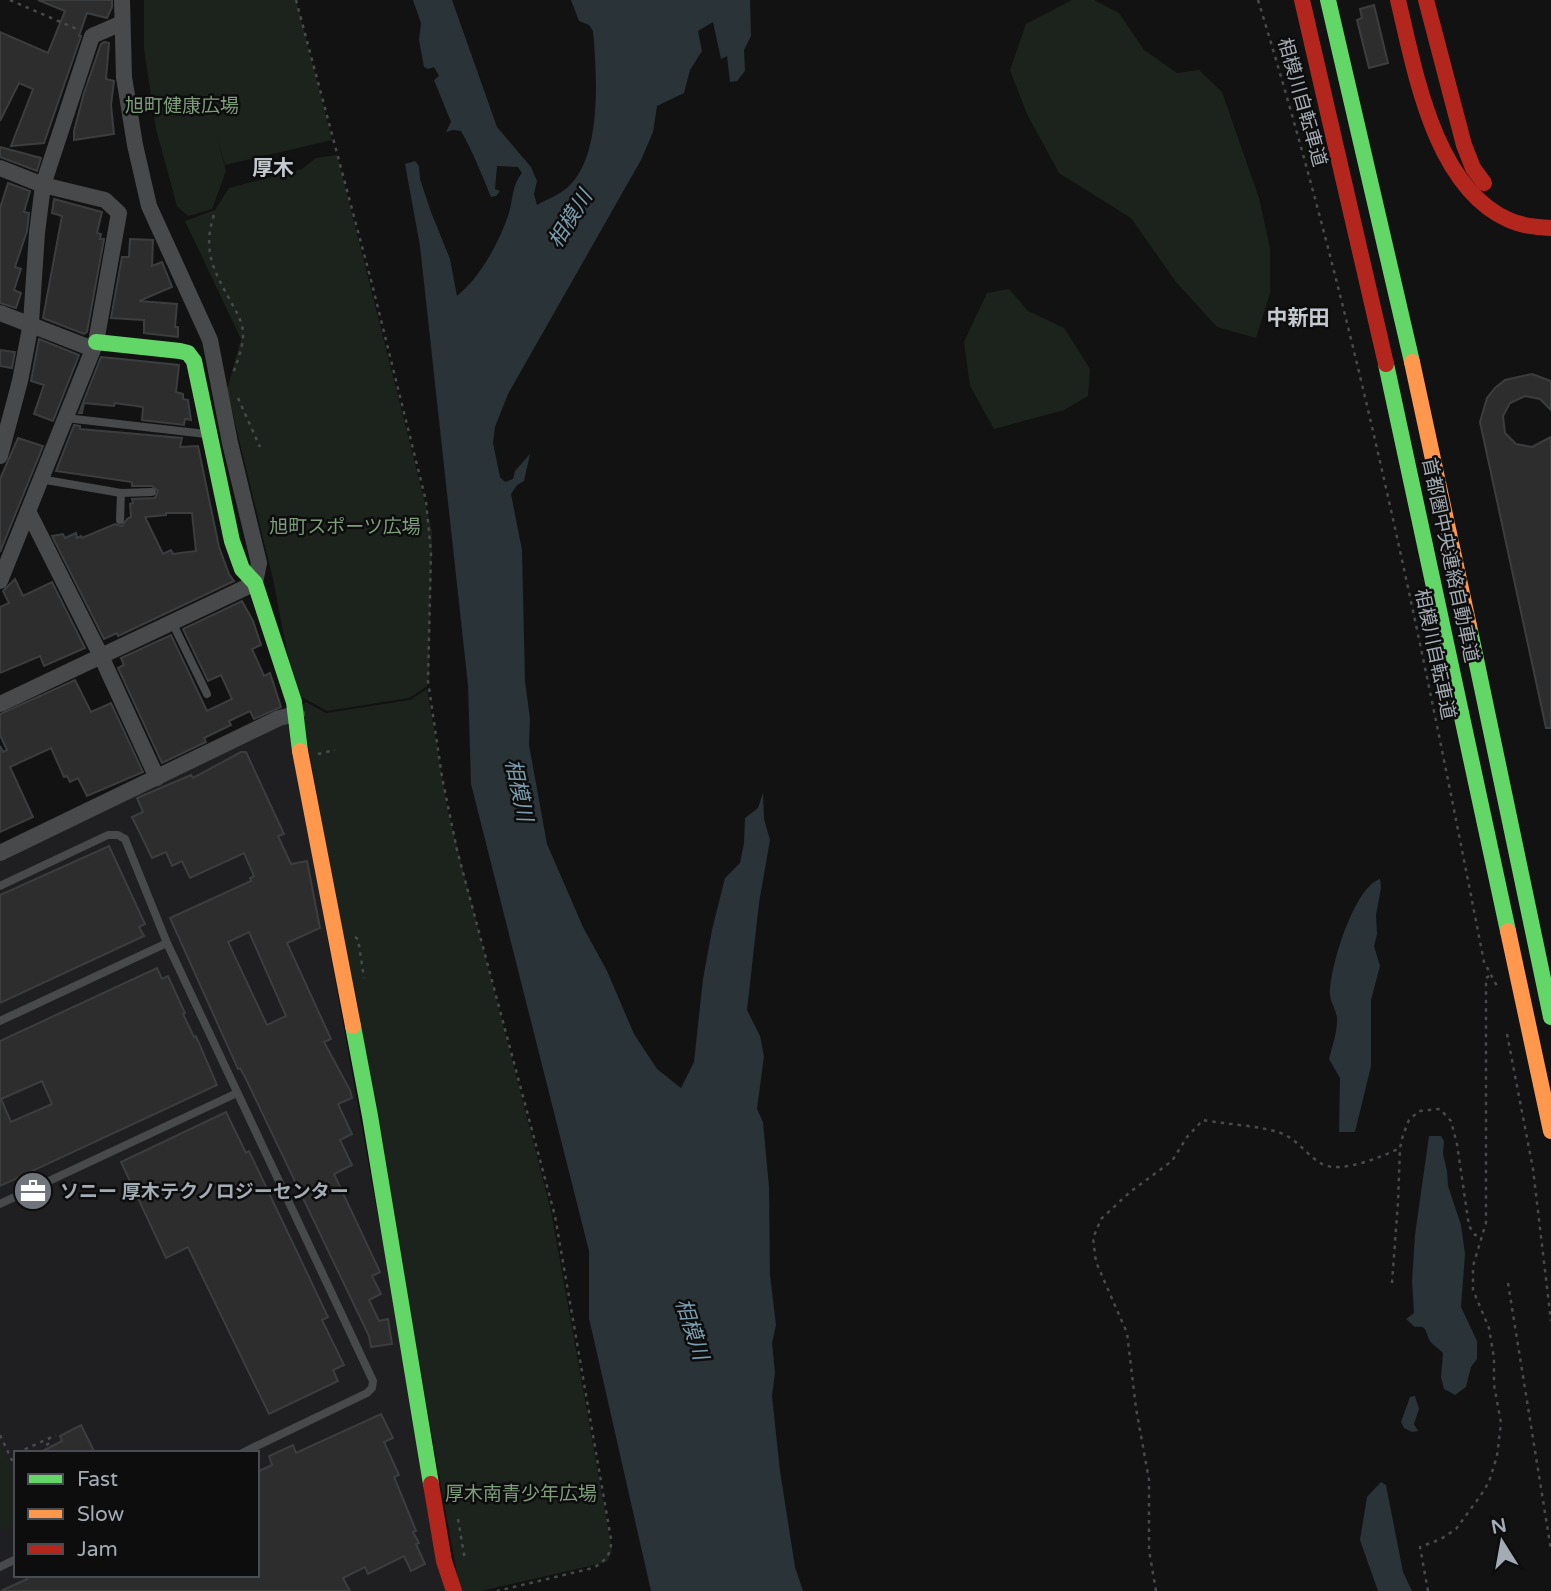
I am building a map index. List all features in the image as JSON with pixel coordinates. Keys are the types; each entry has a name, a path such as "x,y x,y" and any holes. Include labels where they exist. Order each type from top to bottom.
{"main road":[{"path":"1286,0 1352,210"},
{"name":"首都圏中央連絡自動車道","path":"1302,0 1352,210 1551,1131"},
{"name":"首都圏中央連絡自動車道","path":"1328,0 1349,82 1437,475 1551,1017"},
{"path":"1335,0 1349,82"},
{"path":"1398,0 1427,109 1460,179 1478,200 1506,219 1531,227 1551,228"},
{"path":"1426,0 1465,145 1474,168 1487,187 1503,200 1522,209 1551,213"},
{"path":"94,345 188,353 194,360 232,541 242,569 255,583 297,714 301,757 370,1116 444,1561 454,1591"}],"street":[{"path":"0,704 255,583 259,563 230,443 225,385 211,340 149,206 127,99 122,0"},
{"path":"0,456 20,382 31,323 43,185 92,36 122,23"},
{"path":"0,168 43,185 105,200 119,213 94,345 0,581"},
{"path":"119,213 149,206"},
{"path":"0,313 94,345"},
{"path":"28,511 101,656 157,778"},
{"path":"1,849 157,778 279,718 297,714"}],"lane":[{"path":"66,418 210,435"},
{"path":"40,479 121,493 152,492"},
{"path":"120,520 121,493"},
{"path":"172,622 207,694"},
{"path":"0,886 108,835 118,835 125,839 167,943 373,1381 372,1388 367,1393 246,1451"},
{"path":"0,1021 167,943"},
{"path":"0,1204 237,1093"}],"path":[{"path":"10,0 92,36"},
{"path":"296,0 371,280 426,501 430,529 431,579 428,681 442,777 457,850 555,1216 611,1539 611,1552 605,1561 593,1568 497,1591"},
{"name":"相模川自転車道","path":"1258,0 1297,128 1345,307 1443,751 1484,962 1497,988"},
{"path":"214,215 208,231 211,263 243,332 243,341 225,385 260,446"},
{"path":"1428,1591 1420,1547 1441,1539 1456,1529 1489,1482 1497,1456 1501,1423 1494,1385 1494,1359 1489,1328 1473,1290 1473,1266 1486,1223 1486,978 1492,974"},
{"path":"1506,1029 1533,1170 1551,1321"},
{"path":"1392,1283 1400,1148 1409,1120 1419,1111 1440,1109 1451,1121 1469,1226 1475,1235 1482,1235"},
{"path":"1156,1591 1149,1550 1149,1480 1136,1408 1127,1333 1096,1262 1093,1238 1101,1219 1130,1192 1172,1161 1187,1137 1203,1120 1278,1132 1293,1139 1322,1164 1336,1168 1382,1157 1400,1148"},
{"path":"1508,1283 1551,1550"},
{"path":"0,1435 14,1465"},
{"path":"20,1451 56,1435"},
{"path":"45,1451 45,1446 51,1442 49,1438"},
{"path":"10,1456 14,1454"}],"shaded area":[{"path":"284,724 289,726 446,1591 0,1591 0,857"}],"green space":[{"name":"旭町健康広場","path":"144,0 296,0 332,140 225,165 215,131 226,171 212,209 188,216 177,206 156,129 144,49"},
{"path":"1072,0 1094,0 1119,13 1144,50 1177,73 1199,70 1222,92 1259,198 1270,248 1270,293 1256,338 1217,327 1176,282 1131,218 1059,173 1027,114 1010,70 1026,24"},
{"name":"旭町スポーツ広場","path":"337,155 432,531 427,686 409,698 327,711 298,695 291,673 273,579 227,390 241,339 185,221 215,210 229,188 302,169 316,158"},
{"path":"1009,289 1028,311 1064,328 1090,369 1088,396 1064,410 994,429 970,386 964,342 987,293"},
{"name":"厚木南青少年広場","path":"427,689 448,812 551,1211 612,1551 607,1562 481,1591 460,1591 301,706 306,702 326,713 410,700"},
{"path":"0,1443 14,1473 14,1523 0,1530"}],"water":[{"name":"相模川","path":"413,0 452,0 497,127 531,167 537,181 534,194 537,205 570,185 588,153 592,134 596,90 593,31 589,25 579,21 571,0 750,0 751,36 744,50 745,71 737,81 730,82 727,56 721,59 713,22 698,31 702,51 690,70 684,93 657,106 653,132 641,160 508,394 495,427 493,443 500,477 505,482 513,479 515,471 530,454 524,481 517,485 511,494 522,550 529,745 547,844 634,1034 657,1069 681,1088 694,1062 703,979 725,878 740,863 745,818 758,808 763,793 764,819 770,840 759,903 747,1010 760,1036 764,1056 757,1109 763,1122 769,1187 770,1275 776,1325 772,1343 775,1373 772,1396 795,1567 803,1591 651,1591 589,1318 589,1251 471,784 468,685 420,246 405,164 415,161 419,166 420,179 431,212 450,259 457,296 474,279 500,236 516,182 522,173 518,167 497,166 495,189 500,191 491,197 461,131 446,132 451,122 434,80 439,76 434,67 424,67 419,40 421,23"},
{"path":"1380,879 1374,946 1380,966 1371,1000 1371,1066 1355,1132 1339,1132 1340,1078 1329,1059 1337,1021 1330,995 1331,983 1352,912 1370,885"},
{"path":"1429,1136 1441,1136 1444,1141 1443,1154 1448,1186 1461,1225 1465,1254 1461,1307 1477,1341 1477,1359 1471,1367 1466,1387 1455,1395 1444,1389 1441,1377 1443,1353 1430,1341 1424,1328 1415,1327 1406,1319 1414,1313 1412,1281 1415,1235"},
{"path":"1415,1396 1419,1409 1414,1424 1418,1431 1412,1432 1404,1428 1401,1422 1410,1397"},
{"path":"1381,1482 1386,1485 1403,1572 1412,1591 1378,1591 1360,1540 1367,1497"}],"building":[{"path":"38,0 112,0 112,7 107,18 87,13 44,143 11,146 33,89 19,83 0,121 0,32 48,53 65,11"},
{"path":"1374,5 1388,63 1369,68 1357,20 1362,18 1360,9"},
{"path":"104,42 109,43 106,79 114,81 111,105 114,134 74,140 84,93"},
{"path":"0,147 41,158 37,171 0,157"},
{"path":"8,183 30,191 24,212 29,213 27,231 15,267 21,269 14,290 21,293 16,308 0,303 0,208"},
{"path":"54,199 102,212 97,233 101,234 100,239 104,239 87,332 84,334 43,318 62,216 52,213"},
{"path":"130,239 153,240 152,266 162,262 172,287 139,301 177,304 175,327 178,327 178,337 144,333 144,320 111,318 122,257 129,257"},
{"path":"39,339 79,355 53,421 34,414 44,385 31,381"},
{"path":"0,350 15,352 12,368 0,366"},
{"path":"101,357 179,365 176,392 183,394 183,399 188,400 191,420 185,419 184,425 142,420 143,407 115,403 114,406 84,403 82,413 79,413"},
{"path":"1532,374 1551,381 1551,410 1540,399 1525,396 1510,403 1503,416 1505,433 1516,444 1532,447 1551,437 1551,728 1546,728 1480,422 1487,398 1495,388 1505,380"},
{"path":"74,425 80,426 80,429 182,438 180,447 198,446 219,547 234,581 118,636 117,633 104,639 52,536 63,534 65,538 76,533 77,538 82,538 115,524 122,526 131,517 132,499 155,498 158,491 152,486 132,486 132,482 56,471","holes":["166,513 192,513 196,551 173,554 171,550 163,554 145,517"]},
{"path":"18,438 43,446 0,552 0,479"},
{"path":"15,579 23,596 52,582 85,648 44,666 40,656 0,673 0,607 9,603 3,591"},
{"path":"242,601 253,621 261,645 252,649 264,676 270,673 281,707 254,719 250,711 229,721 231,725 204,738 206,742 162,763 118,668 124,665 121,658 171,635 207,711 232,699 221,675 208,681 183,629"},
{"path":"75,680 91,712 111,703 143,772 87,796 78,778 70,782 67,776 64,777 51,748 10,767 33,817 0,832 0,746 3,752 7,750 0,735 0,714"},
{"path":"241,752 246,752 284,834 278,836 291,864 307,861 320,928 287,943 331,1039 324,1042 350,1090 352,1098 338,1104 352,1134 340,1140 352,1165 334,1174 380,1272 372,1276 381,1294 369,1300 379,1321 388,1319 392,1344 371,1347 369,1336 246,1079 240,1068 238,1069 170,918 251,881 250,878 254,876 244,853 190,878 182,861 172,866 166,852 152,858 132,817 143,812 137,798 191,775 193,778","holes":["249,932 286,1016 267,1025 228,942"]},
{"path":"109,846 145,924 139,927 144,936 0,1003 0,895"},
{"path":"157,968 162,979 168,976 217,1085 0,1186 0,1041","holes":["42,1081 52,1104 11,1122 1,1099"]},
{"path":"226,1112 246,1153 249,1151 328,1317 322,1320 344,1365 333,1370 338,1381 269,1414 188,1247 166,1258 121,1162"},
{"path":"381,1414 393,1438 384,1442 399,1475 394,1477 416,1531 413,1532 419,1543 416,1544 425,1564 411,1571 404,1556 368,1574 365,1567 343,1578 350,1591 1,1591 27,1579 26,1577 259,1577 259,1471 272,1465 269,1456 293,1445 296,1453"},
{"path":"81,1425 94,1451 43,1451 62,1441 60,1436"}],"traffic: fast":[{"path":"1328,0 1412,362"},
{"path":"96,342 180,351 188,353 194,361 232,541 242,569 255,583 294,702 300,751"},
{"path":"1386,364 1508,931"},
{"path":"1469,626 1551,1017"},
{"path":"353,1026 431,1484"}],"traffic: slow":[{"path":"1412,362 1469,626"},
{"path":"300,751 353,1026"},
{"path":"1508,931 1551,1131"}],"traffic: jam":[{"path":"1302,0 1386,364"},
{"path":"1398,0 1412,60 1432,124 1445,155 1462,182 1483,204 1509,220 1524,225 1551,228"},
{"path":"1426,0 1464,145 1473,168 1484,183"},
{"path":"431,1484 444,1561 454,1591"}],"place":[{"name":"ソニー 厚木テクノロジーセンター","path":"33,1191"}],"district":[{"name":"厚木","path":"273,168"},
{"name":"中新田","path":"1298,318"}]}
